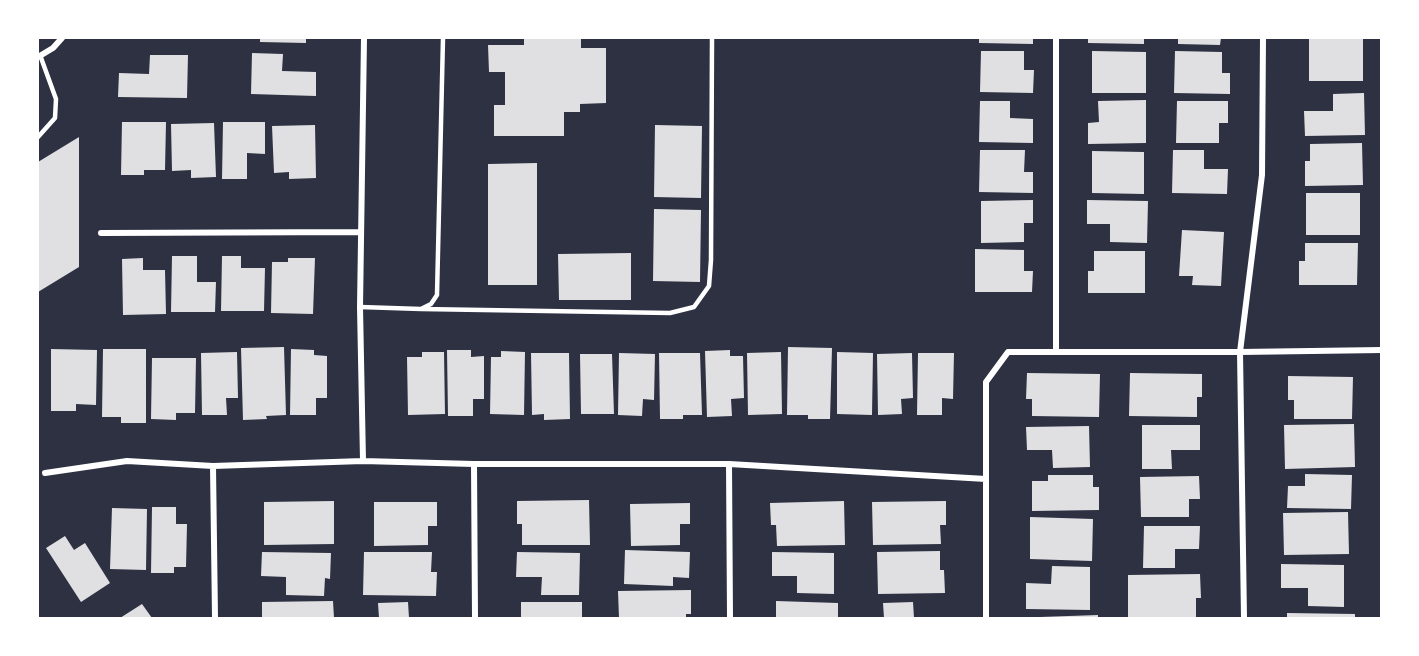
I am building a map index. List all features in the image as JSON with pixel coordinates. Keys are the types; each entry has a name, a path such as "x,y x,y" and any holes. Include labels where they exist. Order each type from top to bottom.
{"street":[{"path":"39,56 53,48 62,38"},
{"path":"363,461 360,307 364,38"},
{"path":"1056,38 1056,352"},
{"path":"1244,618 1240,352 1262,175 1263,38"},
{"path":"101,233 361,232"},
{"path":"986,618 986,382 1008,352 1382,350"},
{"path":"45,472 127,461 213,466 363,461 474,464 729,464 986,479"},
{"path":"474,464 475,618"},
{"path":"729,464 730,618"},
{"path":"213,466 215,618"}],"lane":[{"path":"421,309 431,304 437,295 439,284 443,38"},
{"path":"360,307 670,313 694,307 708,286 711,260 712,38"},
{"path":"38,137 55,118 56,99 39,56"}],"building":[{"path":"260,38 306,38 306,43 260,42"},
{"path":"524,38 581,38 581,48 606,48 606,103 580,104 580,112 564,112 564,136 494,136 494,105 505,105 505,72 489,72 488,45 524,45"},
{"path":"979,38 1033,38 1033,44 979,43"},
{"path":"1088,38 1144,38 1144,44 1088,43"},
{"path":"1178,38 1221,38 1220,45 1178,44"},
{"path":"1309,39 1363,39 1363,81 1309,81"},
{"path":"981,51 1024,51 1024,70 1034,70 1033,93 980,92"},
{"path":"1092,51 1146,52 1146,93 1092,93"},
{"path":"1175,51 1222,52 1222,73 1230,73 1230,94 1174,93"},
{"path":"252,53 283,54 282,71 316,72 316,96 251,94"},
{"path":"150,55 188,55 187,98 118,97 119,73 149,74"},
{"path":"1364,93 1365,135 1305,136 1304,111 1333,111 1333,94"},
{"path":"1146,100 1146,143 1088,144 1088,123 1099,122 1098,101"},
{"path":"980,101 1010,101 1010,118 1033,119 1033,143 979,142"},
{"path":"1177,101 1228,101 1228,123 1219,123 1219,143 1176,143"},
{"path":"122,122 166,122 165,170 144,170 144,175 121,175"},
{"path":"223,122 265,122 265,154 247,153 247,179 222,179"},
{"path":"214,123 216,177 191,178 191,170 172,171 171,124"},
{"path":"315,125 316,178 289,179 289,172 274,173 272,126"},
{"path":"655,125 702,126 701,198 654,197"},
{"path":"79,137 79,267 38,292 38,162"},
{"path":"1362,143 1363,185 1305,186 1305,161 1310,161 1310,144"},
{"path":"980,150 1025,150 1024,172 1033,172 1033,193 979,192"},
{"path":"1173,150 1204,150 1204,169 1228,169 1227,194 1172,193"},
{"path":"1092,151 1144,152 1144,194 1092,193"},
{"path":"537,163 537,285 488,285 488,164"},
{"path":"1306,193 1360,193 1360,235 1306,235"},
{"path":"1033,200 1033,223 1024,223 1024,242 981,243 981,201"},
{"path":"1087,200 1148,201 1147,243 1110,242 1110,224 1087,224"},
{"path":"654,209 701,210 700,282 653,281"},
{"path":"1182,230 1224,232 1221,286 1192,285 1193,276 1179,276"},
{"path":"1305,243 1358,243 1357,285 1299,285 1299,261 1305,261"},
{"path":"975,249 1024,250 1024,271 1033,271 1032,292 975,292"},
{"path":"1094,251 1145,251 1145,293 1088,293 1088,271 1094,271"},
{"path":"631,253 631,300 559,300 558,254"},
{"path":"172,256 197,256 197,282 216,282 215,312 171,312"},
{"path":"222,256 241,256 241,268 265,268 264,311 221,311"},
{"path":"143,258 143,270 165,270 166,314 123,315 122,259"},
{"path":"288,258 315,258 313,314 271,313 272,262 288,262"},
{"path":"284,347 286,415 243,420 241,348"},
{"path":"788,347 832,348 830,419 808,419 808,415 787,415"},
{"path":"51,349 97,350 96,405 76,404 76,411 51,411"},
{"path":"103,349 146,349 146,423 121,423 121,417 102,417"},
{"path":"291,349 314,350 314,355 327,356 327,398 316,398 316,415 290,415"},
{"path":"447,350 471,350 471,357 484,356 484,399 473,399 473,416 448,416"},
{"path":"730,350 730,356 743,356 744,398 731,399 732,416 707,417 705,351"},
{"path":"501,351 525,352 524,415 490,414 491,357 501,357"},
{"path":"237,352 238,398 226,398 227,415 202,415 201,353"},
{"path":"422,352 444,352 445,414 408,415 407,357 422,357"},
{"path":"781,352 782,414 748,415 747,353"},
{"path":"837,352 873,353 872,415 837,414"},
{"path":"531,353 569,353 570,419 544,420 544,414 532,415"},
{"path":"619,353 655,354 654,400 643,399 642,416 618,415"},
{"path":"659,353 700,353 702,415 683,415 683,419 660,419"},
{"path":"912,353 913,398 901,399 902,414 878,415 877,354"},
{"path":"918,353 954,353 953,399 942,398 942,415 917,415"},
{"path":"580,354 612,354 614,414 581,414"},
{"path":"152,358 196,358 195,413 176,413 176,420 151,419"},
{"path":"1027,373 1100,374 1099,417 1032,416 1032,399 1026,399"},
{"path":"1130,373 1202,374 1202,397 1197,397 1197,417 1129,416"},
{"path":"1288,376 1353,377 1352,419 1294,419 1294,400 1288,400"},
{"path":"1354,424 1355,467 1285,469 1284,425"},
{"path":"1142,425 1200,425 1200,450 1171,450 1172,469 1142,469"},
{"path":"1089,426 1090,467 1053,468 1052,450 1027,450 1026,427"},
{"path":"1305,474 1352,475 1351,509 1287,508 1288,486 1305,486"},
{"path":"1048,475 1093,475 1093,487 1099,487 1099,510 1032,511 1032,481 1048,481"},
{"path":"1199,476 1200,499 1189,499 1189,517 1141,517 1140,477"},
{"path":"589,500 590,545 522,545 522,524 517,524 517,501"},
{"path":"334,501 334,544 264,545 264,502"},
{"path":"844,501 845,545 777,546 776,525 771,525 770,503"},
{"path":"946,501 946,525 940,525 941,544 873,545 872,502"},
{"path":"374,502 437,502 437,526 428,526 428,545 374,546"},
{"path":"690,503 690,524 680,524 680,545 631,546 630,504"},
{"path":"152,507 176,507 176,524 187,524 186,567 174,567 174,573 151,573"},
{"path":"112,508 147,509 146,570 110,569"},
{"path":"1348,512 1349,554 1284,555 1283,513"},
{"path":"1030,517 1093,519 1092,561 1030,559"},
{"path":"1144,526 1200,526 1199,549 1175,549 1175,568 1143,568"},
{"path":"65,536 74,550 85,543 110,583 81,602 46,548"},
{"path":"625,550 690,552 689,578 673,577 673,586 624,584"},
{"path":"940,551 940,570 944,570 945,593 878,594 877,552"},
{"path":"262,552 331,553 330,579 325,578 324,596 286,595 286,577 261,576"},
{"path":"364,552 432,552 431,572 437,572 436,596 363,595"},
{"path":"517,552 580,553 579,595 541,595 542,577 516,577"},
{"path":"772,552 834,553 834,594 797,593 797,576 772,576"},
{"path":"1281,564 1344,565 1344,607 1308,606 1308,588 1281,588"},
{"path":"1052,566 1090,567 1090,610 1026,609 1026,583 1051,584"},
{"path":"1200,574 1201,598 1196,598 1196,617 1128,618 1128,575"},
{"path":"691,590 691,614 686,614 686,618 619,618 618,591"},
{"path":"333,601 334,618 262,618 262,602"},
{"path":"776,601 838,603 838,618 776,618"},
{"path":"408,602 409,618 379,618 378,603"},
{"path":"521,602 582,602 582,618 521,618"},
{"path":"913,602 914,618 884,618 883,603"},
{"path":"142,604 152,618 120,618"},
{"path":"1287,613 1355,614 1355,618 1287,618"},
{"path":"1098,615 1098,618 1040,618 1040,617"}]}
